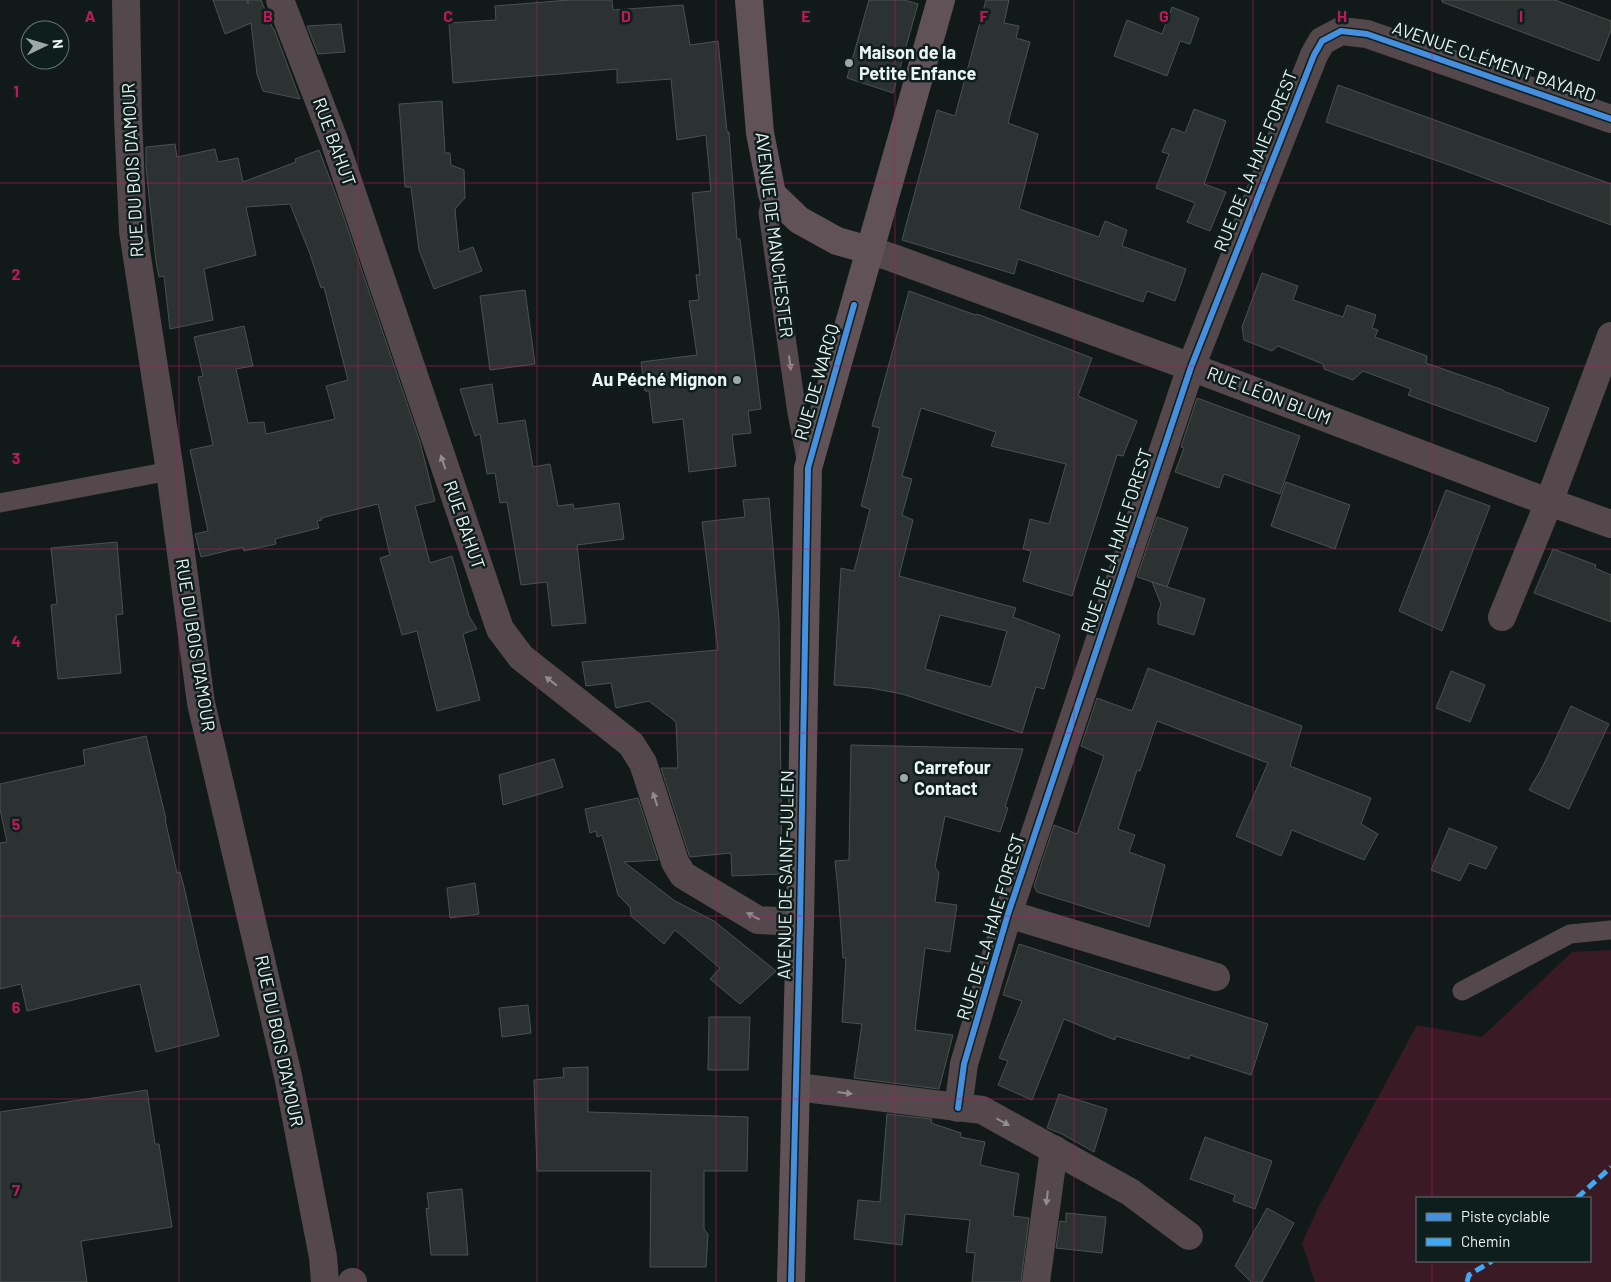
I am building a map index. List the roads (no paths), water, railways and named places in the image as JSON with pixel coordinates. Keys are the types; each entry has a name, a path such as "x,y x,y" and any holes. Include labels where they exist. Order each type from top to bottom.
{"main road":[{"name":"AVENUE DE MANCHESTER","path":"749,0 760,133 772,194"},
{"name":"RUE DE WARCQ","path":"808,468 941,0"},
{"path":"772,194 799,220 838,241 869,250"},
{"name":"AVENUE DE SAINT-JULIEN","path":"791,1282 797,1087 808,468"}],"street":[{"name":"RUE DU BOIS D'AMOUR","path":"126,0 133,231 170,471 202,703 288,1076 323,1257 325,1282"},
{"name":"RUE BAHUT","path":"280,0 334,140 500,629 521,657 631,744 643,763 675,862 683,875 758,920 800,922"},
{"name":"RUE DE LA HAIE FOREST","path":"958,1108 964,1064 1008,914 1191,367 1314,55 1322,41 1342,31 1367,34"},
{"name":"AVENUE CLÉMENT BAYARD","path":"1367,34 1611,119"},
{"name":"RUE LÉON BLUM","path":"869,250 1191,367 1611,524"},
{"path":"1502,617 1549,502 1611,336"},
{"path":"1008,914 1216,977"},
{"path":"797,1087 982,1110 1130,1192 1189,1236"},
{"path":"1036,1282 1054,1149"}],"lane":[{"name":"AVENUE DE MANCHESTER","path":"772,194 768,213 797,413 808,468"},
{"path":"0,503 170,471"},
{"path":"1462,991 1570,934 1611,930"}],"place":[{"name":"Maison de la Petite Enfance","path":"849,63"},
{"name":"Au Péché Mignon","path":"737,380"},
{"name":"Carrefour Contact","path":"904,778"}]}
